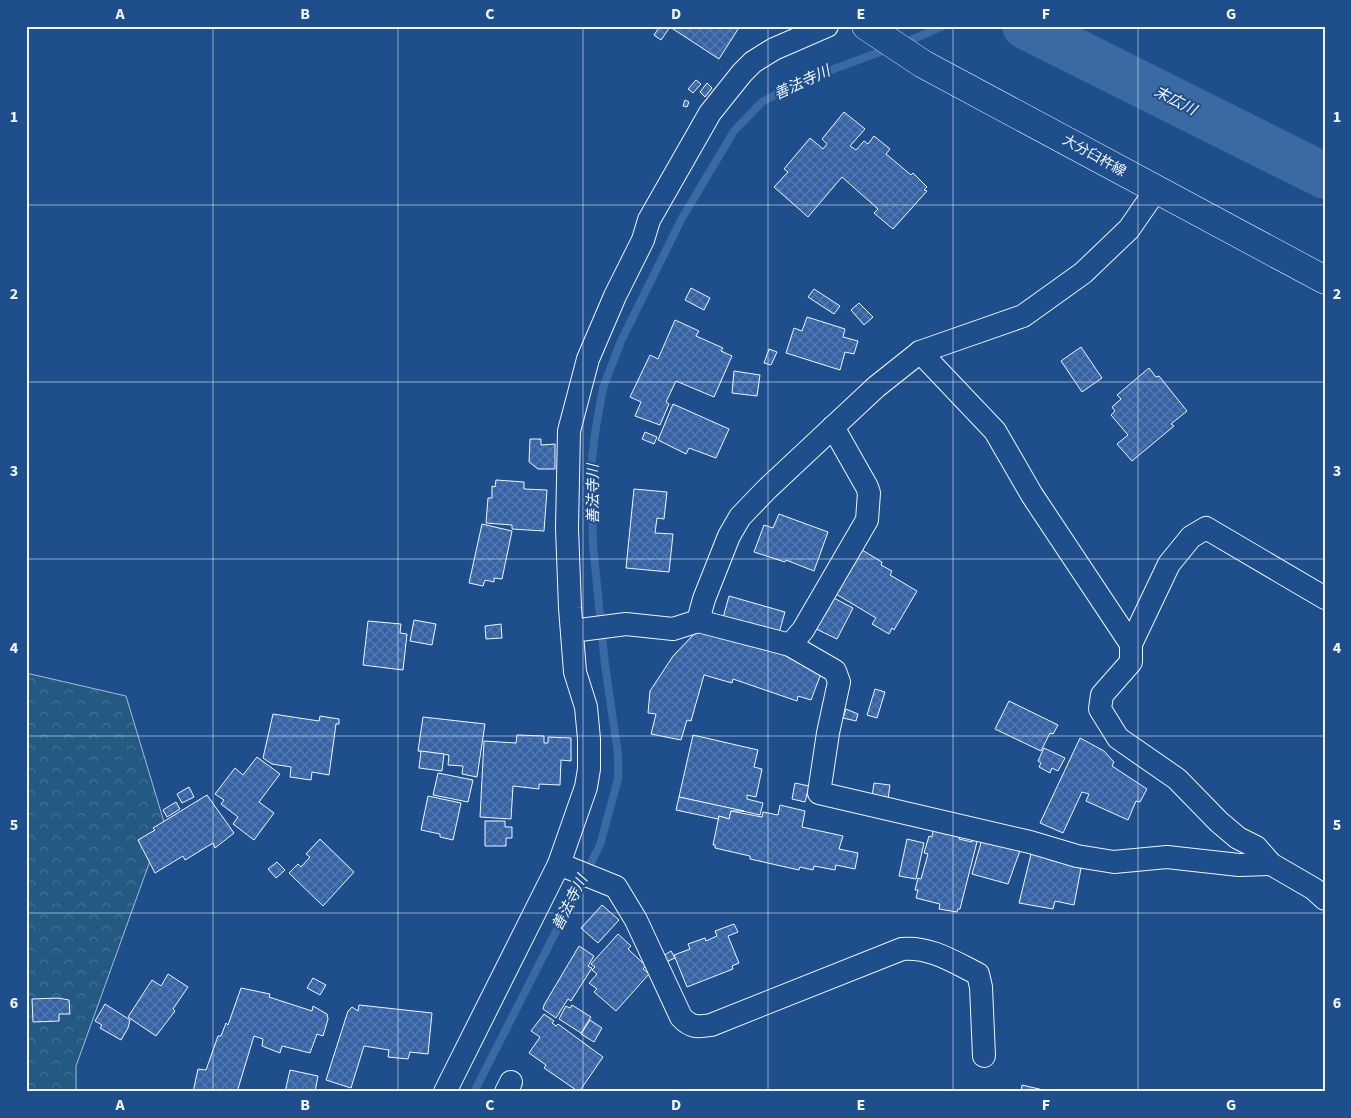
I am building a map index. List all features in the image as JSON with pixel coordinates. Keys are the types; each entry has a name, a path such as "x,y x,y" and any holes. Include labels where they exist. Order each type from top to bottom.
{"main road":[{"name":"大分臼杵線","path":"866,26 923,64 1325,280"}],"street":[{"path":"445,1092 563,866 584,794 589,769 586,707 575,672 577,630 567,528 569,431 582,379 598,334 643,240 649,220 710,113 753,62 774,49 827,26"},
{"path":"698,621 729,536 740,517 833,427 876,387 920,352 1024,316 1084,273 1129,229 1156,190"},
{"path":"920,352 995,431 1032,495 1131,644"},
{"path":"790,645 803,630 867,520 869,493 867,487 833,427"},
{"path":"1325,598 1206,528 1191,537 1169,564 1131,644 1131,662 1102,695 1100,709 1118,738 1178,779 1219,822 1238,838 1256,847 1271,864 1314,889 1325,899"},
{"path":"577,630 626,624 673,629 698,621 790,645 835,671 839,682 828,733 819,793 1030,842 1077,856 1114,862 1167,857 1239,865 1271,864"},
{"path":"563,866 616,887 636,920 681,1017 688,1026 712,1025 902,949 925,949 978,974 981,987 984,1056"}],"green space":[{"path":"26,673 126,696 164,822 76,1066 76,1092 26,1092"}],"building":[{"path":"660,26 740,26 719,59 670,27 661,40 654,35"},
{"path":"696,80 701,84 693,93 688,89"},
{"path":"707,83 712,88 705,97 700,92"},
{"path":"685,100 689,102 687,107 683,106"},
{"path":"844,112 865,129 850,146 856,150 864,141 868,144 874,136 890,149 886,154 911,175 913,173 927,187 924,190 927,191 893,229 874,213 878,209 842,177 808,217 774,187 788,172 784,169 810,138 823,149 827,144 822,139"},
{"path":"691,288 710,298 704,310 685,300"},
{"path":"814,289 840,306 834,314 808,297"},
{"path":"859,303 873,317 864,325 851,310"},
{"path":"807,317 845,329 843,337 858,341 854,354 845,352 840,370 786,353 794,328 802,331"},
{"path":"675,320 699,331 696,336 723,348 721,351 732,356 714,397 676,381 666,402 669,404 660,425 635,416 641,402 630,397 650,355 658,359"},
{"path":"1081,347 1102,378 1082,392 1061,361"},
{"path":"769,349 777,352 771,365 764,363"},
{"path":"1149,368 1156,377 1159,376 1187,411 1171,424 1174,426 1132,461 1117,444 1128,435 1111,415 1115,411 1112,407 1121,399 1117,395"},
{"path":"734,371 760,375 757,396 732,393"},
{"path":"673,404 729,429 716,458 689,448 686,454 658,440"},
{"path":"645,432 657,437 654,444 642,439"},
{"path":"530,439 541,439 541,445 555,444 555,469 538,469 529,462"},
{"path":"496,480 524,482 524,489 547,490 544,531 512,529 512,525 486,523 488,498 492,498 492,486 495,487"},
{"path":"634,489 667,492 664,519 657,518 655,533 673,534 669,572 626,568"},
{"path":"779,514 828,532 814,571 786,560 785,562 754,552 764,525 773,528"},
{"path":"482,524 512,531 502,579 494,578 494,582 485,580 483,586 469,583"},
{"path":"857,547 882,562 881,565 892,571 890,575 917,591 894,630 892,628 889,634 872,624 876,618 831,591"},
{"path":"828,595 853,608 837,639 812,627"},
{"path":"729,596 785,612 779,633 723,618"},
{"path":"414,620 436,624 432,645 410,641"},
{"path":"368,621 401,624 400,633 407,634 403,670 363,665"},
{"path":"501,624 502,638 486,639 485,626"},
{"path":"697,631 774,651 822,671 811,700 798,696 797,701 733,679 732,683 704,675 691,721 687,720 681,740 651,734 656,714 648,713 650,691 673,656"},
{"path":"875,689 885,692 877,718 867,715"},
{"path":"1009,701 1058,725 1053,734 1050,733 1041,751 995,729"},
{"path":"846,709 858,714 856,721 843,718"},
{"path":"273,714 319,721 320,716 339,719 339,724 336,724 329,775 312,772 311,780 290,777 291,767 272,764 263,758"},
{"path":"423,717 485,724 477,777 462,774 463,766 448,765 449,755 418,751"},
{"path":"517,735 544,736 544,743 548,743 548,737 571,738 571,761 561,760 560,785 539,784 539,789 513,786 511,819 480,817 484,741 516,743"},
{"path":"693,735 758,750 754,767 762,769 756,797 747,795 747,799 763,803 760,815 679,797"},
{"path":"1080,738 1104,751 1114,762 1112,766 1147,789 1140,802 1136,801 1128,820 1086,801 1089,794 1082,792 1063,833 1040,823"},
{"path":"1044,748 1065,758 1058,771 1052,768 1050,773 1039,767 1041,763 1038,761"},
{"path":"421,751 444,754 442,771 419,768"},
{"path":"257,757 280,774 259,802 274,813 254,840 233,824 238,817 221,804 224,800 215,794 235,768 243,775"},
{"path":"438,773 473,780 468,802 433,795"},
{"path":"795,783 809,786 805,802 792,799"},
{"path":"874,783 890,785 888,799 872,797"},
{"path":"189,787 194,797 182,803 177,794"},
{"path":"207,795 234,833 215,848 213,843 185,860 183,856 155,873 138,840 155,830 153,828"},
{"path":"428,796 461,803 453,840 440,837 440,834 421,830"},
{"path":"679,797 744,811 731,811 729,819 719,816 718,819 676,810"},
{"path":"176,802 180,809 167,817 163,810"},
{"path":"780,805 805,811 802,827 843,836 839,849 858,853 855,869 836,865 835,870 814,866 813,870 800,867 799,870 750,859 750,856 715,848 715,845 713,845 719,816 729,819 731,811 762,817 763,812 778,815"},
{"path":"485,821 505,821 505,827 512,827 512,838 506,838 506,846 485,846"},
{"path":"934,826 961,833 959,839 972,842 973,836 978,838 960,909 957,912 939,909 940,904 916,898 918,890 915,890 918,878 921,879 928,854 924,853 929,836 932,837"},
{"path":"983,836 1021,848 1008,884 972,874"},
{"path":"320,839 354,872 323,906 289,873 298,864 301,867 310,857 306,854"},
{"path":"907,839 924,843 916,879 899,876"},
{"path":"1031,854 1082,863 1074,905 1055,901 1053,909 1019,903"},
{"path":"277,862 285,870 276,878 268,869"},
{"path":"602,905 619,920 598,943 581,928"},
{"path":"734,924 738,932 728,936 739,963 732,966 733,969 687,987 674,955 690,949 688,944 705,938 706,941 717,936 715,931"},
{"path":"618,934 631,946 628,949 646,966 643,969 649,974 616,1011 594,992 597,989 589,983 597,974 592,970 595,967 591,964"},
{"path":"579,946 594,956 588,966 592,968 571,1001 568,999 556,1018 543,1009 544,1005"},
{"path":"671,951 675,958 666,962 663,956"},
{"path":"168,974 188,987 173,1009 175,1011 156,1036 128,1017 152,980 161,986"},
{"path":"313,978 326,985 320,995 307,988"},
{"path":"241,988 270,994 269,997 312,1011 313,1006 327,1014 328,1019 323,1036 317,1034 310,1053 282,1046 280,1053 262,1046 263,1039 254,1036 237,1092 193,1092 198,1069 206,1070 218,1036 221,1036 226,1023 228,1025"},
{"path":"58,998 69,1000 70,1014 59,1014 59,1021 33,1022 32,999"},
{"path":"105,1004 130,1020 121,1040 100,1028 102,1025 95,1021"},
{"path":"359,1005 432,1013 428,1054 410,1052 408,1059 388,1057 389,1050 364,1046 351,1088 326,1080 348,1011 352,1007 358,1011"},
{"path":"572,1005 591,1017 581,1033 559,1019 566,1006 570,1008"},
{"path":"544,1014 554,1021 552,1023 556,1026 558,1024 603,1057 579,1092 544,1068 546,1065 529,1053 540,1037 531,1031"},
{"path":"590,1020 602,1028 594,1042 581,1034"},
{"path":"290,1070 318,1076 315,1092 285,1092"},
{"path":"1022,1085 1052,1092 1021,1092"}],"waterway":[{"name":"善法寺川","path":"904,43 943,26"},
{"name":"末広川","path":"1025,26 1325,176"},
{"name":"善法寺川","path":"474,1092 600,845 618,779 618,754 605,665 593,545 591,467 603,388 621,341 682,218 734,131 762,102 796,83 888,49"}]}
